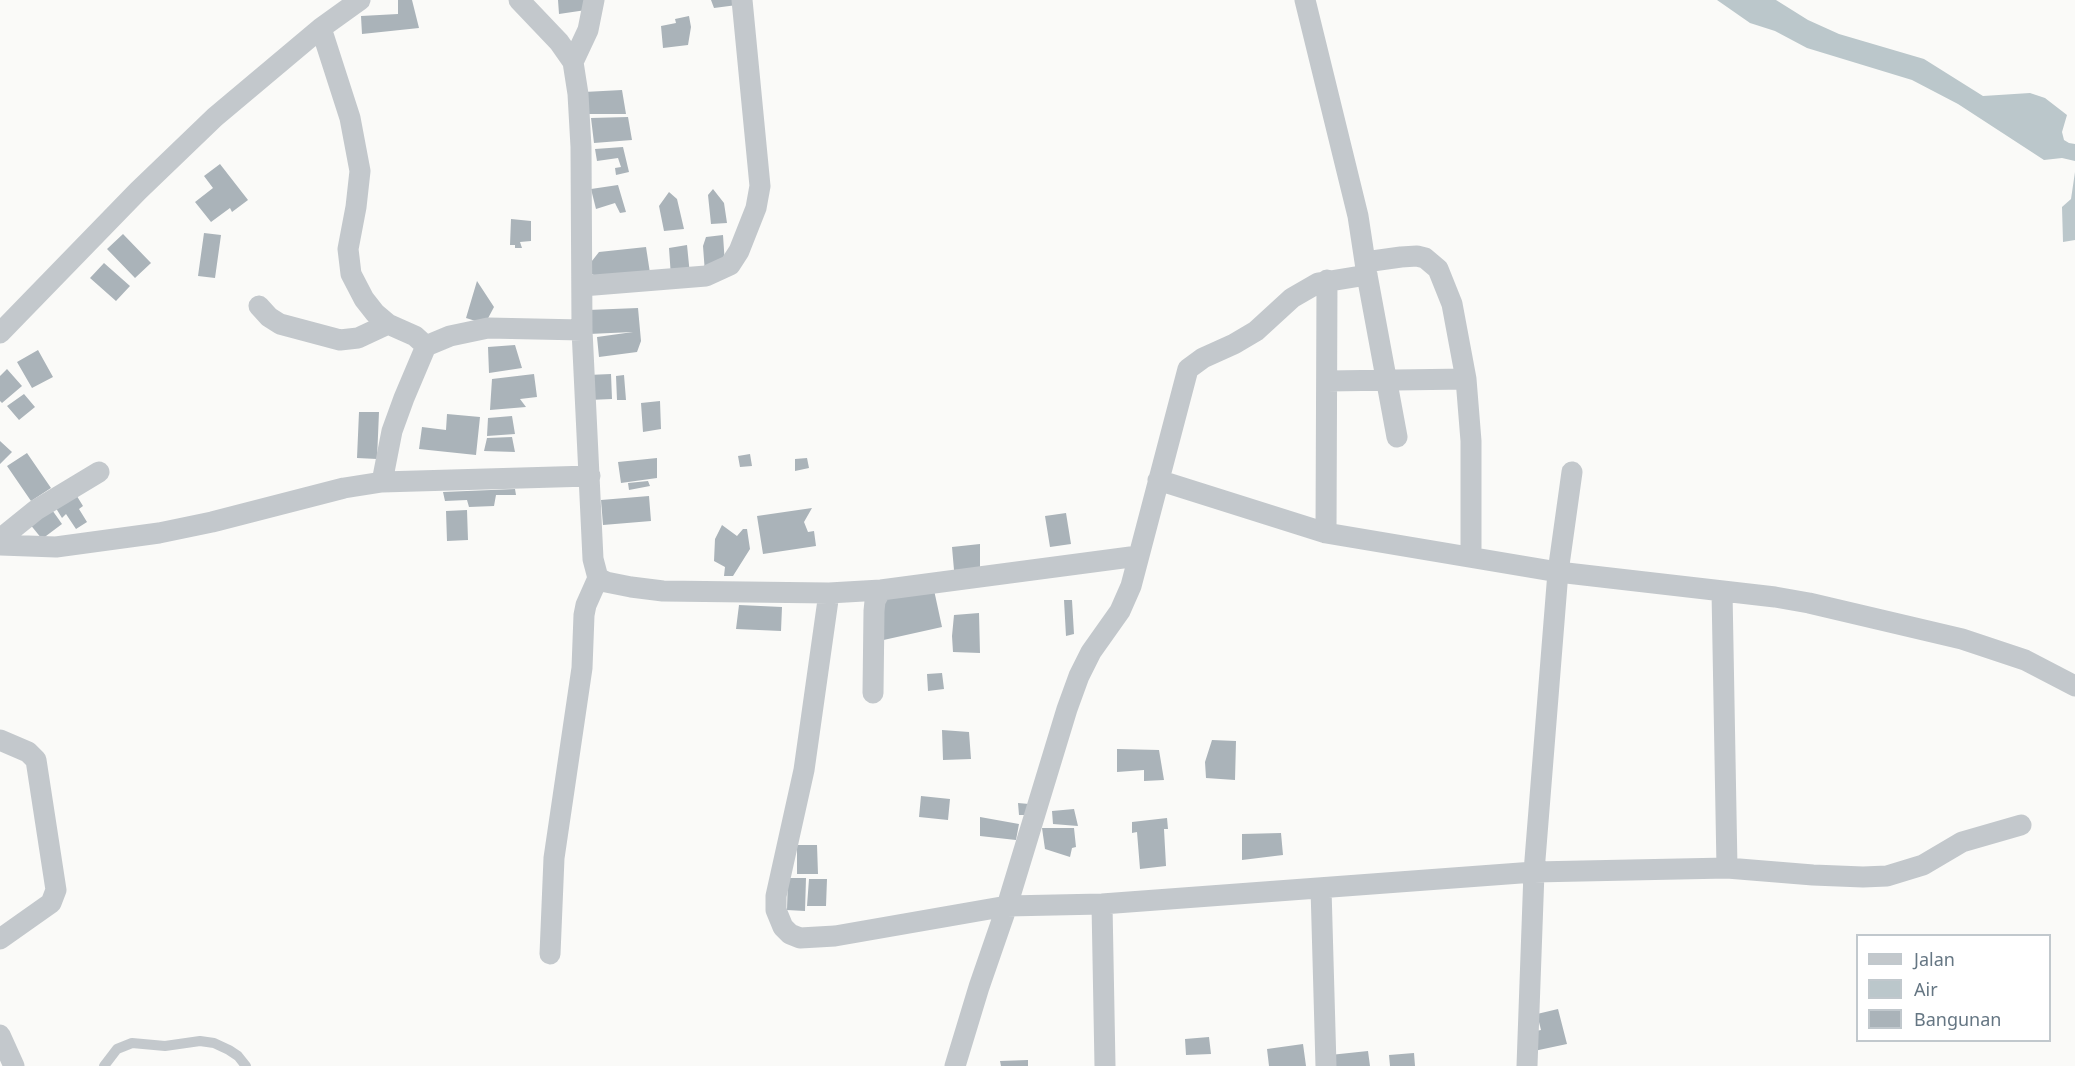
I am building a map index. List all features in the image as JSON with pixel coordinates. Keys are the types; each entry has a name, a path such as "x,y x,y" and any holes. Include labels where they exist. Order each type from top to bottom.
{"street":[{"path":"0,333 138,191 215,117 321,28 360,0"},
{"path":"519,0 559,42 573,62 578,94 581,147 582,330 593,559 597,578 584,615 582,668 554,858 550,954"},
{"path":"573,62 588,30 594,0"},
{"path":"582,286 706,276 730,265 739,251 756,208 760,186 742,0"},
{"path":"1305,0 1358,216 1397,437"},
{"path":"321,28 350,118 360,171 348,249 351,274 364,299 388,324 409,332 426,346"},
{"path":"955,1066 1079,676 1091,652 1120,611 1127,597 1188,369 1203,358 1256,331 1292,298 1307,288 1366,268 1417,256 1432,262 1443,279 1452,304 1466,379 1471,441 1471,557"},
{"path":"1326,533 1327,280"},
{"path":"259,306 268,317 280,324 295,330 340,340 358,338 388,324"},
{"path":"382,482 393,431 426,346 450,336 488,328 582,330"},
{"path":"1327,381 1466,379"},
{"path":"0,539 36,510 99,472"},
{"path":"1527,1066 1534,872 1558,572 1572,472"},
{"path":"0,545 56,547 159,533 212,522 344,488 382,482 590,476"},
{"path":"1158,480 1326,533 1558,572 1775,597 1962,639 2025,660 2075,686"},
{"path":"597,578 631,588 663,591 828,593 881,590 1138,556"},
{"path":"873,693 874,611 875,601 881,590"},
{"path":"1722,591 1727,868"},
{"path":"828,593 804,770 776,896 776,910 783,927 790,934 800,938 835,936 1007,906 1102,904 1534,872 1727,868 1813,875 1887,876 1923,865 1962,842 2021,825"},
{"path":"0,740 28,752 36,760 56,891 51,903 0,939"},
{"path":"1321,888 1326,1066"},
{"path":"1102,904 1105,1066"},
{"path":"0,1035 14,1066"}],"lane":[{"path":"104,1066 117,1049 132,1043 165,1046 200,1041 214,1043 229,1050 246,1066"}],"water":[{"path":"1717,0 1776,0 1808,20 1839,34 1924,59 1983,96 2030,93 2045,98 2067,115 2062,132 2064,140 2075,144 2075,161 2062,158 2044,160 1958,104 1912,80 1807,48 1775,31 1750,23"},
{"path":"2075,172 2075,240 2063,242 2062,207 2071,199"}],"building":[{"path":"398,0 412,0 419,28 362,34 361,16 398,14"},
{"path":"558,0 584,0 586,10 559,14"},
{"path":"711,0 736,0 737,5 714,8"},
{"path":"689,16 691,27 688,45 663,48 661,26 676,23 675,19"},
{"path":"622,90 626,114 582,114 584,92"},
{"path":"628,117 632,140 594,143 591,118"},
{"path":"623,147 629,172 616,175 615,168 621,167 618,158 597,161 595,149"},
{"path":"220,164 248,200 232,212 230,208 211,222 195,202 213,188 204,176"},
{"path":"618,185 626,212 620,213 615,203 596,209 591,189"},
{"path":"713,189 724,203 727,223 711,224 708,195"},
{"path":"669,192 677,199 684,229 664,231 659,206"},
{"path":"511,219 531,221 531,241 520,242 522,248 510,245"},
{"path":"204,233 221,235 215,278 198,276"},
{"path":"123,234 151,263 135,278 107,249"},
{"path":"723,235 725,265 705,273 703,246 706,237"},
{"path":"687,245 690,275 671,277 669,248"},
{"path":"646,247 650,273 600,277 591,274 588,266 599,252"},
{"path":"104,263 130,286 116,301 90,278"},
{"path":"477,281 494,307 485,324 466,318"},
{"path":"638,308 641,341 637,352 599,357 597,337 633,332 589,334 588,310"},
{"path":"515,345 522,368 489,373 488,347"},
{"path":"38,350 53,377 32,388 17,362"},
{"path":"7,369 22,386 2,403 0,401 0,376"},
{"path":"534,374 537,397 520,399 526,407 490,410 492,379"},
{"path":"611,374 612,399 589,400 588,375"},
{"path":"624,375 626,400 617,400 616,376"},
{"path":"24,394 35,407 19,420 7,406"},
{"path":"660,401 661,429 643,432 641,403"},
{"path":"359,412 379,412 377,459 357,458"},
{"path":"447,414 480,417 476,455 419,449 422,427 446,430"},
{"path":"512,416 515,434 487,436 488,418"},
{"path":"512,437 515,452 484,451 487,438"},
{"path":"0,441 12,452 0,464"},
{"path":"27,453 51,488 31,501 7,466"},
{"path":"750,454 752,466 740,467 738,456"},
{"path":"657,458 657,478 621,483 618,462"},
{"path":"807,458 809,468 795,471 795,459"},
{"path":"648,481 650,486 629,490 628,483"},
{"path":"515,489 516,495 496,495 494,506 469,507 467,500 445,501 443,492"},
{"path":"75,493 83,506 79,509 87,522 76,529 66,514 62,518 54,505"},
{"path":"649,496 651,521 603,525 601,500"},
{"path":"50,507 62,524 42,539 29,523"},
{"path":"812,508 804,522 808,532 814,531 816,546 763,554 757,516"},
{"path":"467,510 468,540 447,541 446,511"},
{"path":"1066,513 1071,544 1050,547 1045,516"},
{"path":"722,525 737,536 743,529 747,529 750,549 733,576 724,576 725,567 714,561 715,539"},
{"path":"980,544 980,569 954,570 952,547"},
{"path":"934,590 942,627 879,641 880,600"},
{"path":"1064,600 1072,600 1074,634 1066,636"},
{"path":"739,605 782,607 781,631 736,629"},
{"path":"979,613 980,653 953,652 954,615"},
{"path":"942,673 944,689 928,691 927,674"},
{"path":"942,730 969,732 971,759 943,760"},
{"path":"1212,740 1236,741 1235,780 1206,778 1205,762"},
{"path":"1117,749 1159,750 1164,780 1144,781 1144,770 1117,772"},
{"path":"921,796 950,799 948,820 919,817"},
{"path":"1018,803 1029,804 1030,815 1019,815"},
{"path":"1074,809 1078,826 1053,824 1052,811"},
{"path":"980,817 1019,824 1016,840 980,836"},
{"path":"1167,818 1168,829 1164,829 1166,866 1140,869 1137,832 1132,833 1132,822"},
{"path":"1042,828 1074,828 1076,847 1072,848 1070,857 1045,849"},
{"path":"1281,833 1283,855 1242,860 1242,834"},
{"path":"797,845 817,845 818,874 797,874"},
{"path":"788,878 806,878 805,911 787,910"},
{"path":"809,879 827,879 826,906 807,906"},
{"path":"1558,1009 1567,1044 1534,1051 1530,1032 1541,1030 1537,1014"},
{"path":"1209,1037 1211,1054 1186,1055 1185,1039"},
{"path":"1303,1044 1306,1066 1269,1066 1267,1049"},
{"path":"1368,1051 1370,1066 1332,1066 1330,1055"},
{"path":"1414,1053 1415,1066 1390,1066 1389,1055"},
{"path":"1028,1060 1028,1066 1001,1066 1000,1061"}]}
